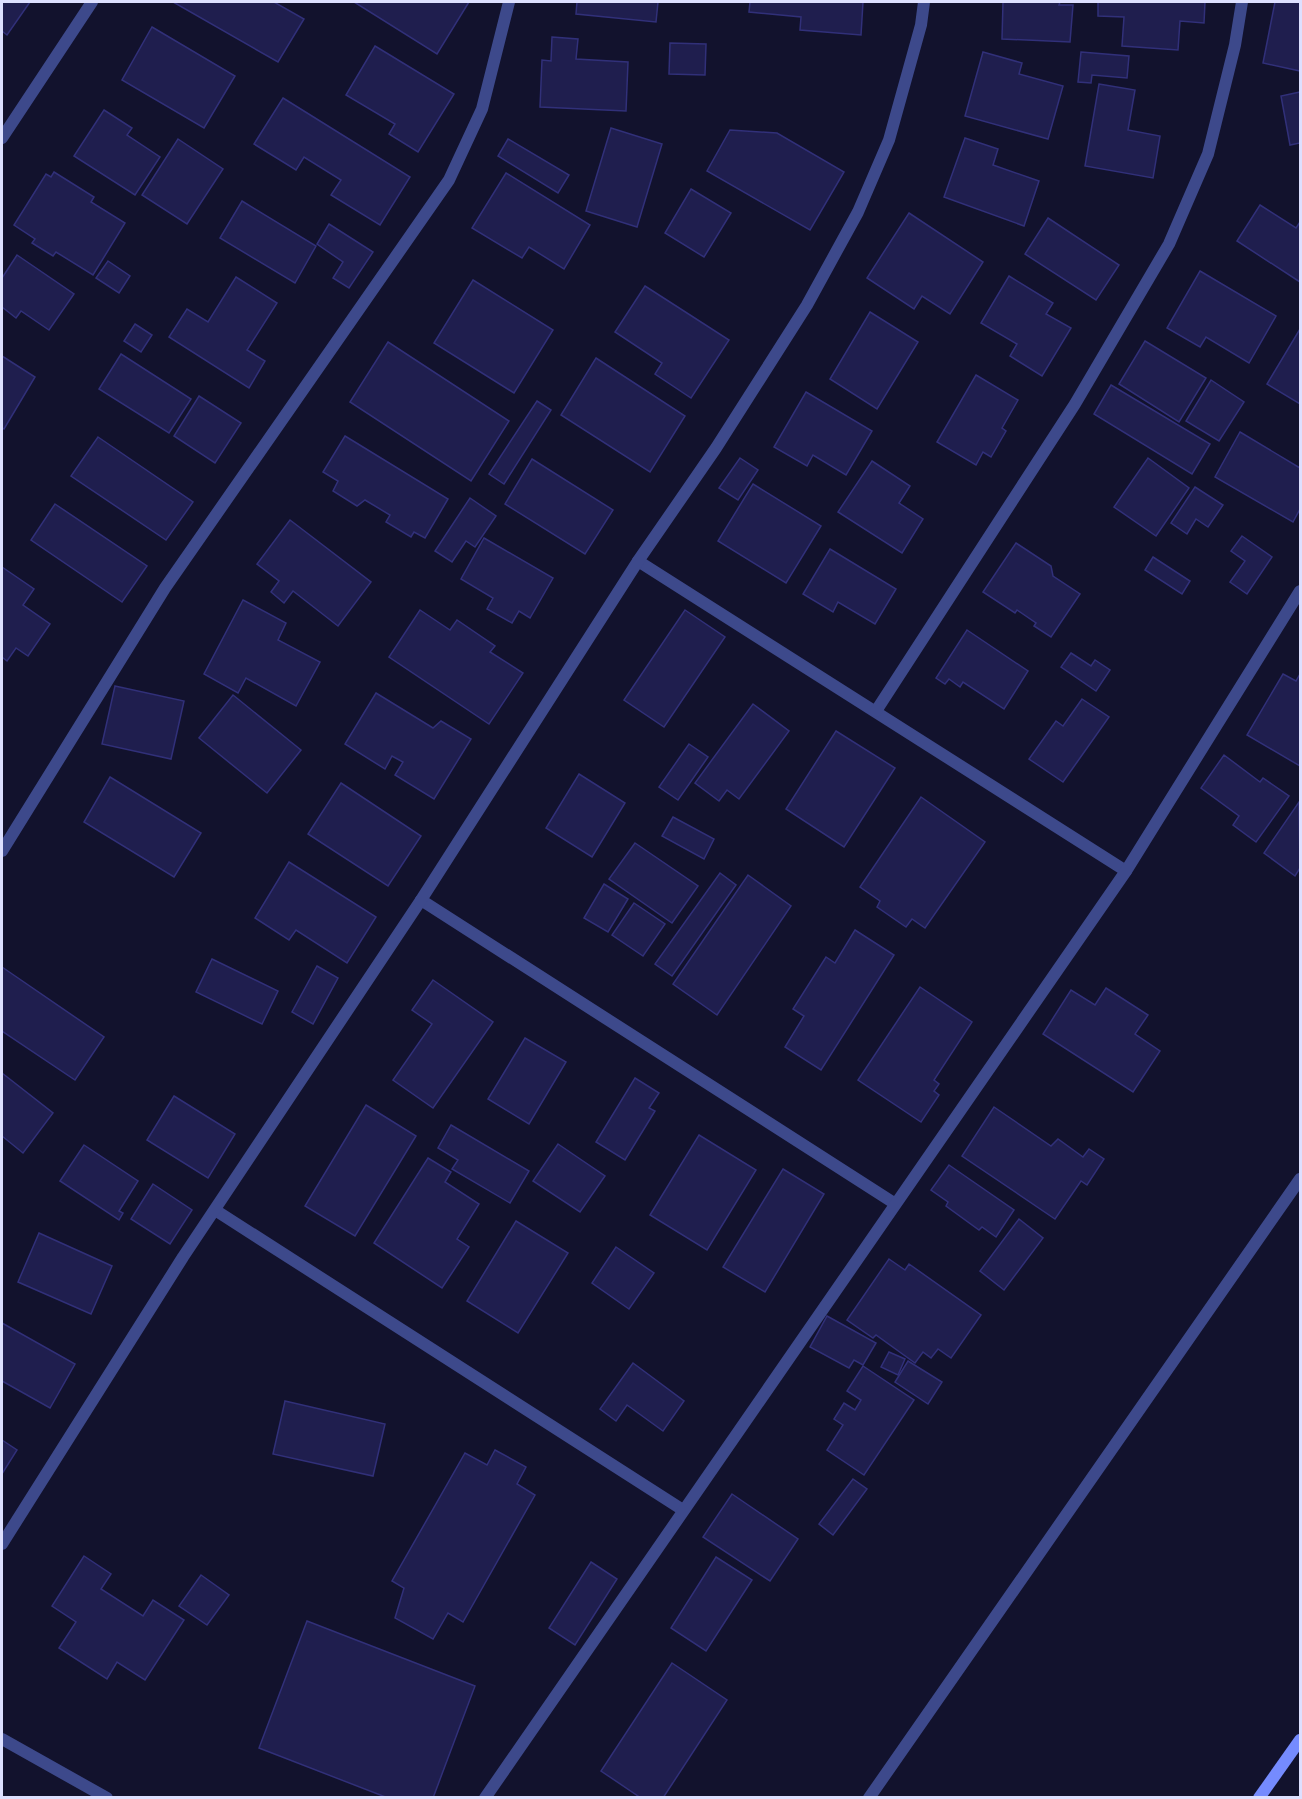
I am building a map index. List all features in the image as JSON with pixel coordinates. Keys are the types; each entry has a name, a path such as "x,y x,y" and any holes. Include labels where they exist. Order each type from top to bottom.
{"main road":[{"path":"1259,1797 1300,1740"}],"street":[{"path":"2,138 92,2"},
{"path":"2,851 165,588 449,180 482,110 509,2"},
{"path":"2,1544 215,1210 421,900 638,561 716,448 807,305 858,212 888,140 921,26 924,2"},
{"path":"876,711 1075,404 1169,244 1208,154 1235,45 1242,2"},
{"path":"638,561 1126,871"},
{"path":"485,1797 1126,871 1300,591"},
{"path":"421,900 894,1203"},
{"path":"869,1797 1300,1179"},
{"path":"215,1210 683,1510"},
{"path":"2,1739 107,1797"}],"building":[{"path":"2,2 30,2 7,35 2,31"},
{"path":"173,2 274,2 304,19 278,62"},
{"path":"354,2 469,2 437,54"},
{"path":"577,2 658,2 656,22 576,14"},
{"path":"750,2 863,2 861,35 800,30 801,17 749,12"},
{"path":"1003,2 1060,2 1059,5 1073,5 1070,42 1002,39"},
{"path":"1098,2 1205,2 1204,23 1180,21 1178,50 1122,46 1124,17 1098,16"},
{"path":"1275,2 1300,2 1300,71 1263,63"},
{"path":"152,27 235,76 204,128 122,80"},
{"path":"552,37 578,39 576,59 628,62 626,111 540,107 542,60 551,61"},
{"path":"670,43 706,44 705,75 669,74"},
{"path":"375,46 454,94 418,152 389,134 395,124 346,95"},
{"path":"983,52 1022,63 1019,74 1063,86 1048,139 965,116"},
{"path":"1081,52 1129,56 1127,78 1092,75 1091,83 1078,82"},
{"path":"1099,84 1135,90 1128,130 1160,136 1153,178 1085,166"},
{"path":"1300,92 1300,143 1290,145 1281,96"},
{"path":"283,98 410,177 380,225 331,195 341,180 304,157 296,170 254,144"},
{"path":"104,110 132,128 127,135 160,157 135,195 74,156"},
{"path":"611,128 662,144 637,227 586,211"},
{"path":"730,130 777,133 844,172 810,230 707,171"},
{"path":"965,138 998,149 993,165 1039,181 1024,226 944,197"},
{"path":"178,139 223,169 187,224 142,195"},
{"path":"508,139 569,175 558,193 498,156"},
{"path":"54,172 94,197 91,202 125,223 93,275 56,252 53,256 32,243 35,239 14,225 46,174 51,177"},
{"path":"506,173 590,225 564,269 529,247 522,258 472,228"},
{"path":"691,189 731,213 704,257 665,233"},
{"path":"242,201 316,246 295,283 220,238"},
{"path":"1260,205 1296,228 1300,222 1300,282 1237,241"},
{"path":"909,213 983,262 950,314 922,296 914,309 867,278"},
{"path":"1048,218 1119,265 1096,300 1025,254"},
{"path":"329,224 373,252 349,288 333,278 343,262 317,244"},
{"path":"17,255 74,294 49,330 21,311 16,318 2,307 2,278"},
{"path":"108,261 130,276 119,293 96,278"},
{"path":"1200,271 1276,316 1249,363 1206,337 1200,347 1167,328"},
{"path":"1009,276 1053,303 1046,314 1071,328 1042,376 1010,356 1017,344 981,323"},
{"path":"236,277 277,303 247,350 265,361 249,388 169,337 187,309 208,322"},
{"path":"473,280 553,330 514,393 434,343"},
{"path":"645,286 729,340 691,398 655,374 662,363 615,332"},
{"path":"870,312 918,342 877,409 830,379"},
{"path":"135,324 152,335 141,352 124,341"},
{"path":"1300,329 1300,404 1267,384"},
{"path":"1145,341 1206,378 1179,422 1119,384"},
{"path":"388,342 509,421 471,481 350,402"},
{"path":"121,354 191,399 169,433 99,389"},
{"path":"2,356 35,377 4,429 2,428"},
{"path":"596,358 685,416 650,472 561,415"},
{"path":"976,375 1018,400 1002,428 1006,431 991,457 983,452 976,465 937,442"},
{"path":"1211,380 1244,402 1219,441 1186,421"},
{"path":"1111,385 1210,444 1192,474 1094,414"},
{"path":"806,392 872,431 846,475 813,455 807,466 774,447"},
{"path":"199,396 241,423 215,463 174,436"},
{"path":"537,401 551,410 504,484 489,474"},
{"path":"1240,432 1300,468 1300,509 1293,522 1215,477"},
{"path":"345,436 448,499 425,538 414,532 411,537 386,522 390,515 365,500 357,506 333,491 338,481 323,472"},
{"path":"98,437 193,502 166,540 71,476"},
{"path":"740,458 758,470 738,500 719,488"},
{"path":"1148,458 1189,488 1156,536 1114,507"},
{"path":"532,459 613,510 585,554 505,504"},
{"path":"872,461 910,486 899,503 923,519 902,553 838,512"},
{"path":"753,484 821,526 786,583 718,541"},
{"path":"1195,487 1223,505 1208,527 1196,519 1187,534 1171,523"},
{"path":"470,498 496,516 475,547 466,541 452,562 435,551"},
{"path":"55,504 147,566 122,602 31,540"},
{"path":"290,520 371,582 338,626 293,591 284,603 271,592 279,581 257,564"},
{"path":"1242,536 1272,557 1247,594 1230,582 1245,561 1231,551"},
{"path":"484,538 553,578 530,618 519,611 512,623 487,609 493,598 461,579"},
{"path":"1016,543 1051,566 1053,576 1080,594 1051,637 1034,626 1036,623 1017,610 1015,613 983,592"},
{"path":"830,549 896,589 875,624 838,602 833,612 803,594"},
{"path":"1153,557 1190,581 1182,594 1145,570"},
{"path":"2,567 34,589 23,605 50,624 28,656 16,648 7,661 2,657"},
{"path":"243,600 286,623 278,640 320,662 296,706 246,678 238,693 204,674"},
{"path":"420,610 450,630 457,620 495,646 490,652 523,673 489,724 389,657"},
{"path":"685,610 725,637 664,727 624,700"},
{"path":"967,630 1028,671 1004,709 963,682 960,687 949,679 945,684 936,678"},
{"path":"1071,653 1091,666 1095,660 1110,670 1096,691 1061,667"},
{"path":"1283,674 1296,681 1300,674 1300,766 1247,735"},
{"path":"115,686 184,701 171,759 102,744"},
{"path":"376,693 433,728 441,721 471,739 434,799 395,775 403,762 392,756 385,769 345,744"},
{"path":"233,695 301,750 267,793 199,738"},
{"path":"1082,699 1109,717 1063,782 1029,759 1056,721 1063,726"},
{"path":"753,704 789,731 739,799 727,790 719,801 695,783"},
{"path":"836,731 895,768 844,847 786,809"},
{"path":"689,744 708,757 678,800 659,787"},
{"path":"1224,755 1260,782 1263,778 1289,796 1256,842 1233,825 1239,816 1201,788"},
{"path":"579,774 625,803 592,857 546,828"},
{"path":"110,777 201,833 174,877 84,822"},
{"path":"341,783 421,836 388,886 308,834"},
{"path":"921,797 985,842 925,928 912,919 906,927 877,907 880,901 860,887"},
{"path":"1299,802 1300,868 1295,876 1264,853"},
{"path":"673,817 714,839 704,859 662,836"},
{"path":"635,843 698,886 672,923 609,879"},
{"path":"289,862 376,917 347,963 296,930 289,940 255,918"},
{"path":"720,873 736,885 672,976 655,964"},
{"path":"748,875 791,906 717,1015 673,984"},
{"path":"604,884 628,899 608,932 584,918"},
{"path":"634,903 665,924 643,956 612,935"},
{"path":"855,930 894,955 821,1070 785,1047 804,1016 793,1009 826,957 835,963"},
{"path":"212,959 278,991 262,1024 196,992"},
{"path":"317,966 338,978 313,1024 292,1012"},
{"path":"2,967 104,1037 75,1080 2,1031"},
{"path":"433,980 493,1022 433,1108 393,1080 432,1024 412,1010"},
{"path":"920,987 972,1022 934,1080 939,1084 934,1091 939,1095 921,1122 858,1080"},
{"path":"1106,988 1148,1015 1135,1034 1160,1051 1133,1092 1043,1034 1071,990 1095,1005"},
{"path":"525,1038 566,1062 529,1124 488,1099"},
{"path":"2,1073 53,1113 23,1153 2,1136"},
{"path":"635,1078 659,1093 649,1108 655,1111 625,1160 596,1142"},
{"path":"174,1096 235,1134 208,1178 147,1140"},
{"path":"366,1105 416,1136 355,1236 305,1206"},
{"path":"994,1107 1051,1146 1058,1139 1083,1157 1089,1149 1104,1159 1087,1185 1081,1181 1055,1219 962,1156"},
{"path":"451,1125 529,1171 510,1203 452,1169 458,1160 438,1148"},
{"path":"699,1135 756,1170 707,1250 650,1215"},
{"path":"558,1144 605,1176 580,1212 533,1181"},
{"path":"84,1145 138,1181 119,1211 123,1213 119,1220 60,1181"},
{"path":"428,1158 451,1172 445,1182 479,1204 457,1239 469,1247 442,1288 374,1243"},
{"path":"949,1165 1014,1210 996,1237 982,1227 979,1230 946,1206 948,1202 931,1190"},
{"path":"783,1169 824,1194 765,1292 723,1267"},
{"path":"153,1184 192,1210 170,1244 131,1219"},
{"path":"1019,1219 1043,1238 1004,1290 980,1271"},
{"path":"516,1221 568,1253 518,1333 467,1301"},
{"path":"39,1233 112,1266 91,1314 18,1282"},
{"path":"616,1247 654,1273 629,1309 592,1283"},
{"path":"889,1259 905,1270 909,1264 981,1315 951,1358 938,1349 931,1358 923,1352 915,1363 876,1335 873,1338 847,1320"},
{"path":"827,1316 876,1343 863,1365 854,1360 849,1368 810,1347"},
{"path":"2,1323 75,1364 50,1408 2,1381"},
{"path":"889,1352 905,1359 898,1375 881,1367"},
{"path":"908,1361 942,1382 928,1404 895,1382"},
{"path":"633,1363 684,1401 663,1431 627,1405 616,1421 600,1409"},
{"path":"863,1366 914,1400 864,1475 827,1450 843,1425 834,1419 844,1403 855,1410 861,1400 847,1391"},
{"path":"285,1401 385,1424 373,1476 273,1454"},
{"path":"2,1440 17,1450 2,1474"},
{"path":"495,1450 526,1467 517,1484 535,1495 463,1622 448,1613 433,1639 395,1618 404,1588 392,1581 465,1453 487,1465"},
{"path":"853,1479 867,1489 833,1535 819,1524"},
{"path":"732,1494 798,1539 770,1581 703,1537"},
{"path":"84,1556 111,1574 101,1589 143,1616 153,1600 184,1620 145,1680 117,1662 107,1679 59,1648 76,1622 52,1606"},
{"path":"716,1557 752,1580 706,1651 671,1628"},
{"path":"591,1562 617,1579 575,1645 549,1628"},
{"path":"201,1575 229,1595 207,1625 179,1606"},
{"path":"307,1621 475,1686 433,1798 388,1798 259,1748"},
{"path":"672,1663 727,1700 663,1798 641,1798 601,1771"}]}
